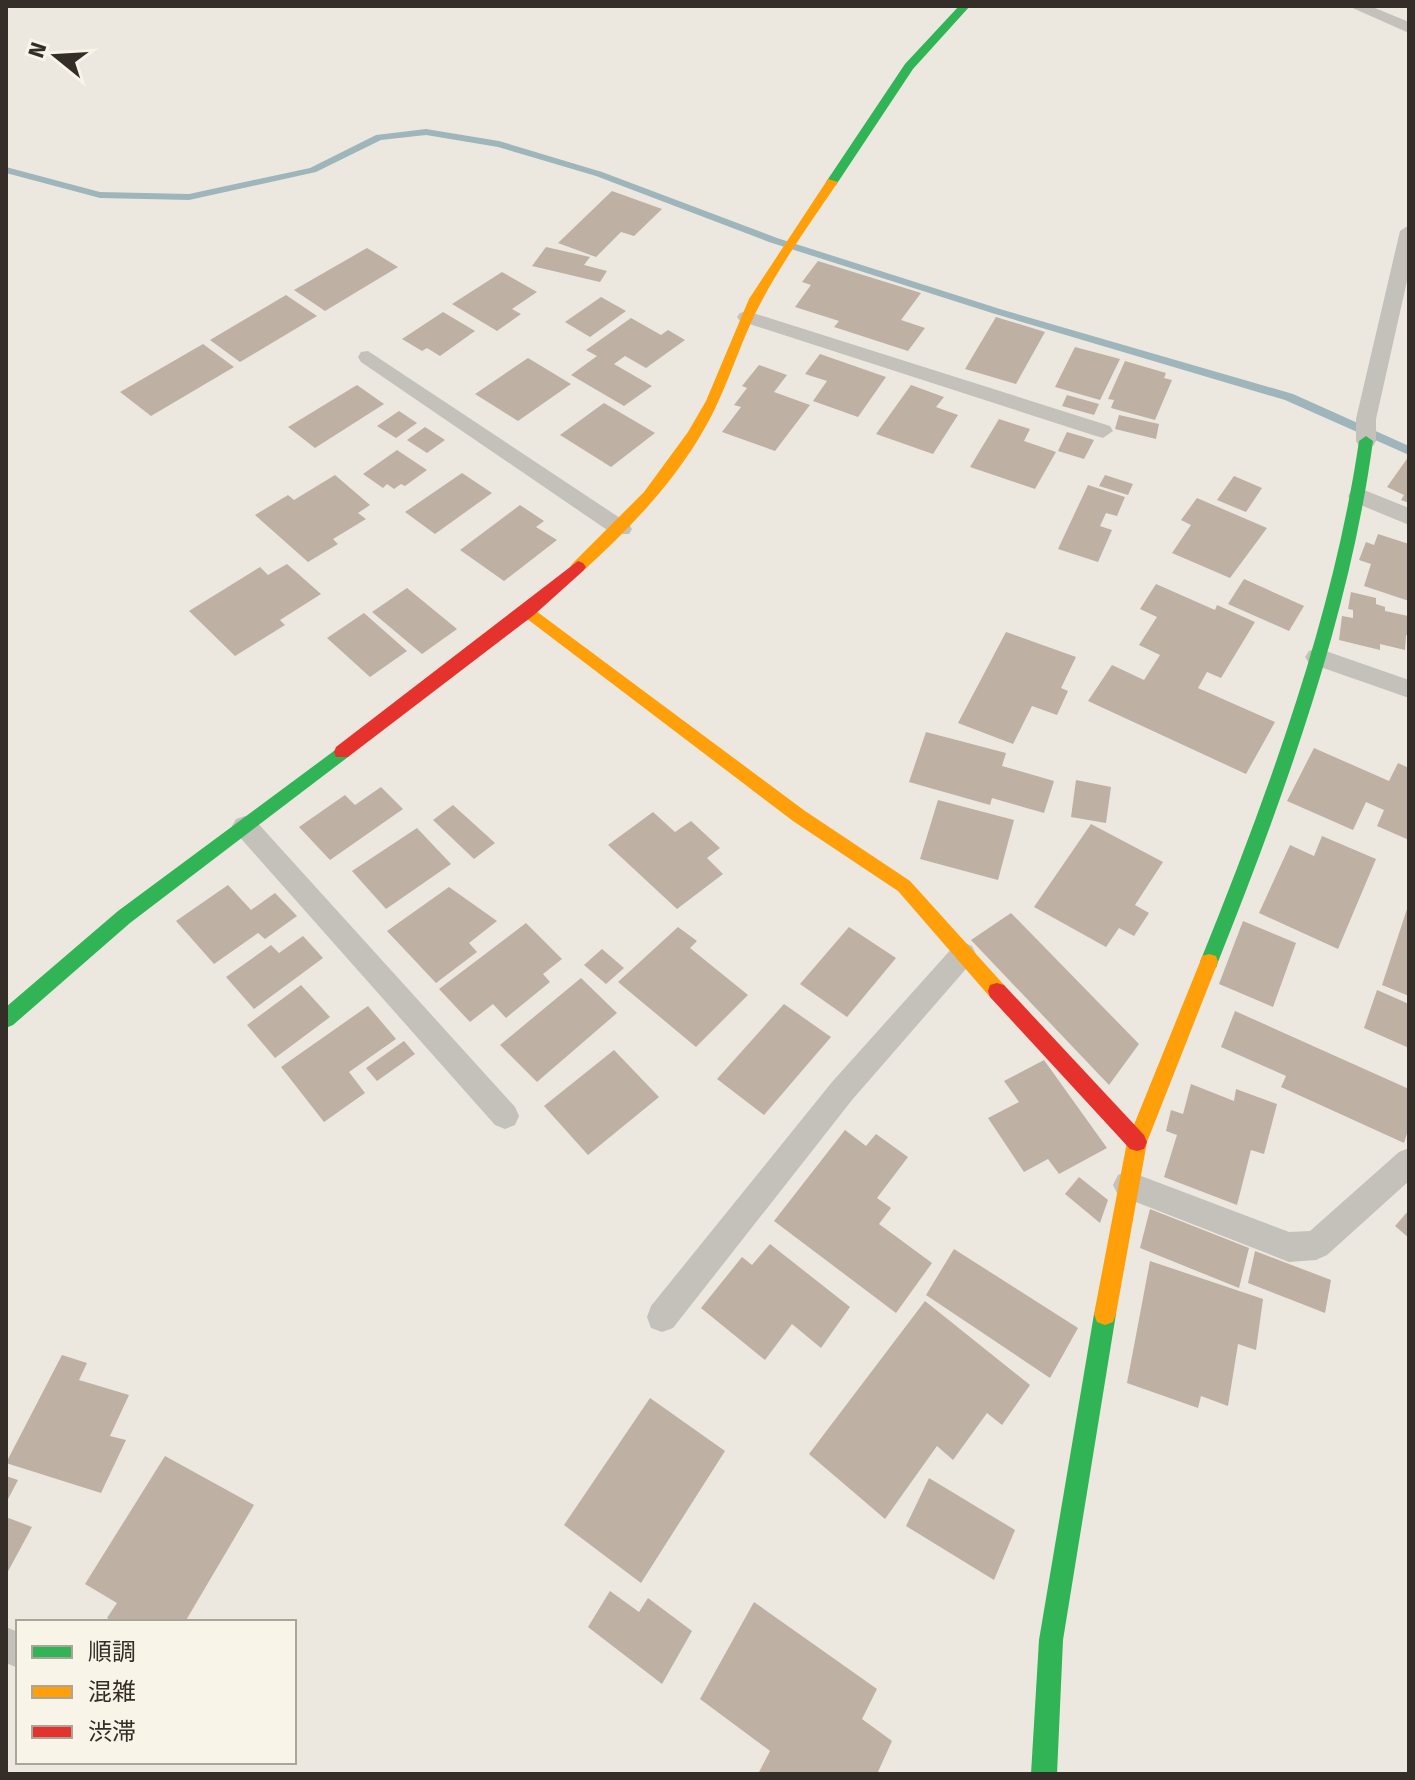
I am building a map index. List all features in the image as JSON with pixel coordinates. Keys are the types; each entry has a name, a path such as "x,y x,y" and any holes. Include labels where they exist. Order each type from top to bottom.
{"street":[{"path":"6,1019 124,917 528,611 621,529 664,479 707,412 747,317 773,269 895,88 950,19 965,6"},
{"path":"1044,1774 1051,1640 1081,1447 1137,1142 1244,876 1317,657 1359,496 1366,441"},
{"path":"528,611 799,816 904,886 1137,1142"}],"lane":[{"path":"1356,6 1409,28"},
{"path":"1399,6 1409,10"},
{"path":"1366,441 1366,419 1409,231"},
{"path":"747,317 1103,431"},
{"path":"368,357 621,529"},
{"path":"1359,496 1409,517"},
{"path":"1317,657 1409,689"},
{"path":"245,826 505,1116"},
{"path":"662,1317 842,1091 963,954"},
{"path":"1128,1185 1289,1247 1316,1245 1409,1162"}],"building":[{"path":"612,191 662,209 634,236 621,232 596,257 558,243"},
{"path":"546,247 590,257 584,265 607,271 600,282 532,266"},
{"path":"367,248 398,267 325,311 294,290"},
{"path":"818,261 921,293 901,320 925,328 908,351 834,327 839,321 795,307 811,285 802,282"},
{"path":"502,272 537,292 512,309 521,314 497,331 452,304"},
{"path":"286,295 317,316 240,362 210,340"},
{"path":"601,297 626,311 590,337 565,322"},
{"path":"443,312 475,331 440,356 427,348 422,351 402,339"},
{"path":"996,317 1045,332 1016,384 965,369"},
{"path":"631,318 661,335 668,330 685,340 646,368 625,356 614,364 652,386 624,406 571,375 597,356 586,350"},
{"path":"203,344 234,367 151,416 120,392"},
{"path":"1075,347 1120,359 1100,400 1055,387"},
{"path":"820,354 886,377 858,417 813,401 827,381 805,374"},
{"path":"528,358 571,384 518,421 475,394"},
{"path":"1125,361 1166,373 1164,378 1172,380 1155,420 1111,408 1114,400 1108,399"},
{"path":"759,365 787,375 774,392 810,405 775,451 722,432 741,407 734,405 747,388 742,386"},
{"path":"357,385 384,404 315,448 288,427"},
{"path":"911,385 944,397 936,407 958,415 933,454 876,434"},
{"path":"1067,395 1099,404 1094,415 1062,406"},
{"path":"604,403 655,433 611,467 560,435"},
{"path":"399,411 417,423 396,438 377,426"},
{"path":"1119,415 1159,424 1156,439 1115,429"},
{"path":"999,419 1030,429 1024,441 1056,452 1035,489 970,467"},
{"path":"425,427 445,440 427,453 407,440"},
{"path":"1067,432 1094,440 1084,459 1058,451"},
{"path":"397,450 427,470 405,486 401,484 394,489 387,484 383,488 363,474"},
{"path":"1409,456 1409,503 1401,500 1404,495 1387,487"},
{"path":"462,473 492,493 435,534 405,512"},
{"path":"335,475 370,505 358,513 366,519 333,539 338,544 308,562 255,515 288,495 294,500"},
{"path":"1105,475 1133,484 1128,495 1099,486"},
{"path":"1234,476 1262,488 1246,512 1217,500"},
{"path":"1088,485 1125,497 1117,516 1106,513 1100,526 1112,530 1098,562 1058,549"},
{"path":"1197,498 1267,528 1230,578 1172,553 1191,525 1181,520"},
{"path":"520,505 544,521 536,527 557,540 504,581 460,550"},
{"path":"1378,534 1409,544 1409,601 1364,586 1371,564 1359,560 1366,542 1374,545"},
{"path":"287,564 321,594 280,620 285,625 235,656 189,611 260,567 268,575"},
{"path":"1244,579 1304,606 1289,631 1228,604"},
{"path":"1156,584 1215,610 1217,605 1255,622 1221,678 1207,672 1198,688 1275,722 1246,774 1088,701 1112,665 1144,680 1160,655 1139,645 1157,617 1140,609"},
{"path":"407,588 457,629 422,654 372,612"},
{"path":"1351,592 1376,598 1376,604 1385,607 1385,611 1408,616 1409,636 1406,635 1405,650 1380,644 1380,650 1339,640 1342,616 1353,618 1353,610 1348,609"},
{"path":"364,613 407,651 370,677 327,638"},
{"path":"1006,632 1076,657 1061,688 1068,691 1057,715 1032,706 1013,744 958,723"},
{"path":"926,732 1006,753 1002,766 1054,781 1044,813 992,798 990,805 909,782"},
{"path":"1314,748 1389,781 1398,763 1409,768 1409,840 1377,826 1384,810 1366,802 1353,830 1287,801"},
{"path":"1076,780 1111,787 1106,823 1071,817"},
{"path":"381,787 403,809 330,860 299,827 345,795 355,805"},
{"path":"938,800 1014,820 998,880 920,859"},
{"path":"453,805 495,843 474,859 433,820"},
{"path":"653,812 675,832 691,821 720,848 707,858 723,874 677,909 608,845"},
{"path":"1091,824 1163,862 1135,905 1149,913 1134,936 1119,928 1106,947 1034,907"},
{"path":"417,828 451,864 386,909 352,871"},
{"path":"1322,836 1376,859 1338,949 1259,913 1290,845 1314,856"},
{"path":"228,885 251,910 275,893 297,916 265,939 258,933 214,964 176,921"},
{"path":"449,887 497,921 469,943 477,952 436,983 387,931"},
{"path":"1409,903 1409,996 1382,985"},
{"path":"1011,913 1139,1044 1109,1085 971,940"},
{"path":"1243,921 1296,943 1273,1007 1219,984"},
{"path":"526,923 562,959 543,974 550,982 506,1018 493,1004 470,1022 439,989"},
{"path":"678,927 697,941 690,948 748,995 696,1047 618,982"},
{"path":"849,927 896,958 847,1017 800,984"},
{"path":"303,936 323,958 254,1009 226,977 271,945 279,953"},
{"path":"602,949 624,968 606,984 584,965"},
{"path":"581,978 617,1013 537,1082 500,1045"},
{"path":"301,985 330,1017 275,1058 247,1025"},
{"path":"1377,990 1409,1004 1409,1048 1364,1028"},
{"path":"784,1004 831,1037 764,1115 717,1079"},
{"path":"368,1006 396,1039 349,1072 365,1093 324,1122 281,1067"},
{"path":"1235,1011 1409,1089 1409,1127 1404,1143 1281,1087 1286,1076 1221,1047"},
{"path":"404,1041 415,1054 377,1081 366,1068"},
{"path":"614,1050 659,1097 588,1155 544,1106"},
{"path":"1044,1060 1107,1148 1059,1174 1048,1159 1024,1172 988,1118 1019,1102 1004,1081"},
{"path":"1191,1084 1234,1101 1236,1089 1277,1104 1264,1154 1251,1150 1237,1205 1164,1177 1177,1135 1166,1131 1171,1110 1183,1114"},
{"path":"845,1130 866,1146 876,1134 908,1157 877,1198 891,1208 879,1224 932,1263 896,1313 774,1221"},
{"path":"1079,1177 1108,1200 1100,1223 1065,1194"},
{"path":"1150,1209 1249,1248 1239,1288 1140,1248"},
{"path":"1409,1210 1409,1238 1395,1226"},
{"path":"770,1244 850,1307 821,1348 792,1324 765,1360 701,1308 742,1257 752,1265"},
{"path":"954,1249 1078,1328 1050,1378 926,1295"},
{"path":"1255,1251 1331,1280 1325,1313 1248,1283"},
{"path":"1150,1261 1263,1299 1256,1350 1238,1344 1228,1406 1201,1396 1198,1408 1127,1383"},
{"path":"925,1301 1030,1385 1002,1425 987,1413 953,1460 937,1446 885,1519 809,1454"},
{"path":"62,1355 87,1363 79,1380 129,1395 110,1436 126,1440 101,1493 6,1463"},
{"path":"650,1398 725,1451 641,1583 564,1525"},
{"path":"165,1456 254,1505 186,1620 110,1620 107,1618 117,1603 85,1584"},
{"path":"6,1476 18,1480 6,1503"},
{"path":"929,1478 1015,1530 994,1580 906,1526"},
{"path":"6,1517 32,1527 6,1575"},
{"path":"610,1591 639,1612 648,1598 692,1631 662,1684 588,1627"},
{"path":"754,1602 877,1689 862,1719 892,1741 877,1774 758,1774 770,1751 700,1699"}],"waterway":[{"path":"6,170 100,195 189,197 313,170 379,137 426,132 499,144 599,174 773,240 996,311 1289,397 1409,451"}],"traffic: fast":[{"path":"832,182 909,67 965,6"},
{"path":"1209,962 1260,829 1319,648 1360,482 1366,441"},
{"path":"6,1019 124,917 342,752"},
{"path":"1044,1774 1051,1640 1105,1314"}],"traffic: slow":[{"path":"578,567 649,496 694,435 713,401 756,299 832,182"},
{"path":"528,611 799,816 904,886 997,991"},
{"path":"1105,1314 1137,1142 1209,962"}],"traffic: jam":[{"path":"342,752 528,611 578,567"},
{"path":"997,991 1137,1142"}]}
